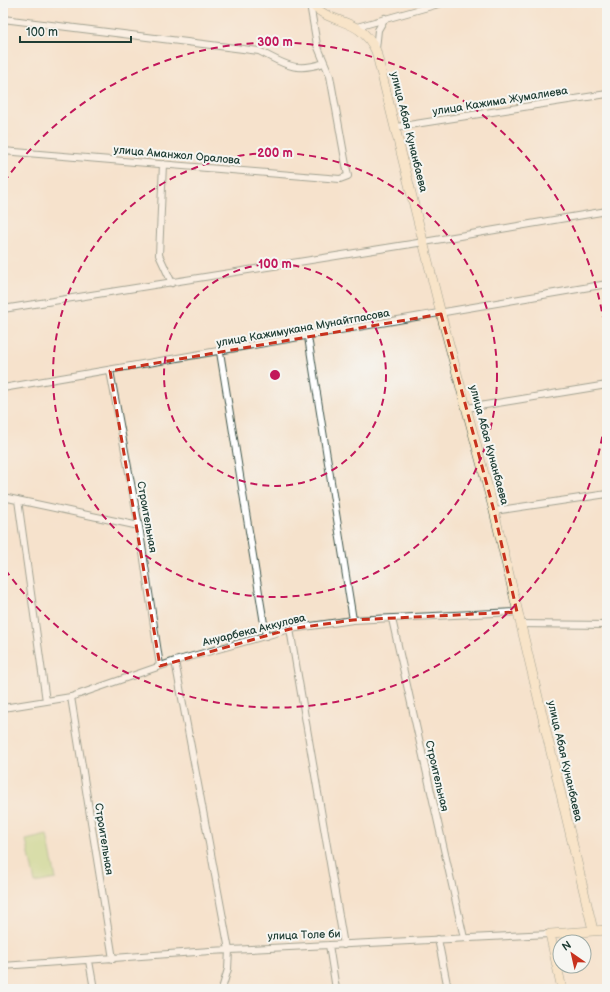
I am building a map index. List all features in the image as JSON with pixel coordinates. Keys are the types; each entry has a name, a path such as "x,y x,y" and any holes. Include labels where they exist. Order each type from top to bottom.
{"street":[{"path":"3,19 259,51 290,67 308,68 324,64 317,45 310,3"},
{"name":"улица Абая Кунанбаева","path":"310,3 321,13 357,27 370,38 376,51 441,314 494,511 593,930"},
{"path":"357,27 442,3"},
{"path":"376,51 378,30 385,18"},
{"name":"улица Аманжол Оралова","path":"3,151 340,179 348,176 330,76 324,64"},
{"name":"улица Кажима Жумалиева","path":"396,127 607,94"},
{"path":"163,164 159,255 172,283"},
{"path":"3,309 172,283 607,211"},
{"name":"улица Кажимукана Мунайтпасова","path":"3,388 308,337 607,284"},
{"path":"308,337 353,620"},
{"path":"220,352 266,636"},
{"name":"Строительная","path":"110,371 139,526 160,666"},
{"path":"466,408 607,385"},
{"path":"494,511 607,494"},
{"path":"3,497 139,526"},
{"path":"18,500 46,701"},
{"name":"Ануарбека Аккулова","path":"3,708 71,697 175,661 290,629 353,620 517,612"},
{"name":"Строительная","path":"392,619 464,938"},
{"path":"520,624 607,625"},
{"path":"290,629 344,945"},
{"path":"175,661 229,950 228,969 222,989"},
{"name":"Строительная","path":"71,697 113,960"},
{"name":"улица Толе би","path":"3,966 113,960 229,950 607,930"},
{"path":"550,934 562,989"},
{"path":"438,939 448,989"},
{"path":"329,945 336,989"},
{"path":"89,961 94,989"}],"highlighted area":[{"path":"441,314 494,511 517,612 353,620 290,629 160,666 110,371"}],"green space":[{"path":"47,835 56,879 35,883 26,840"}]}
